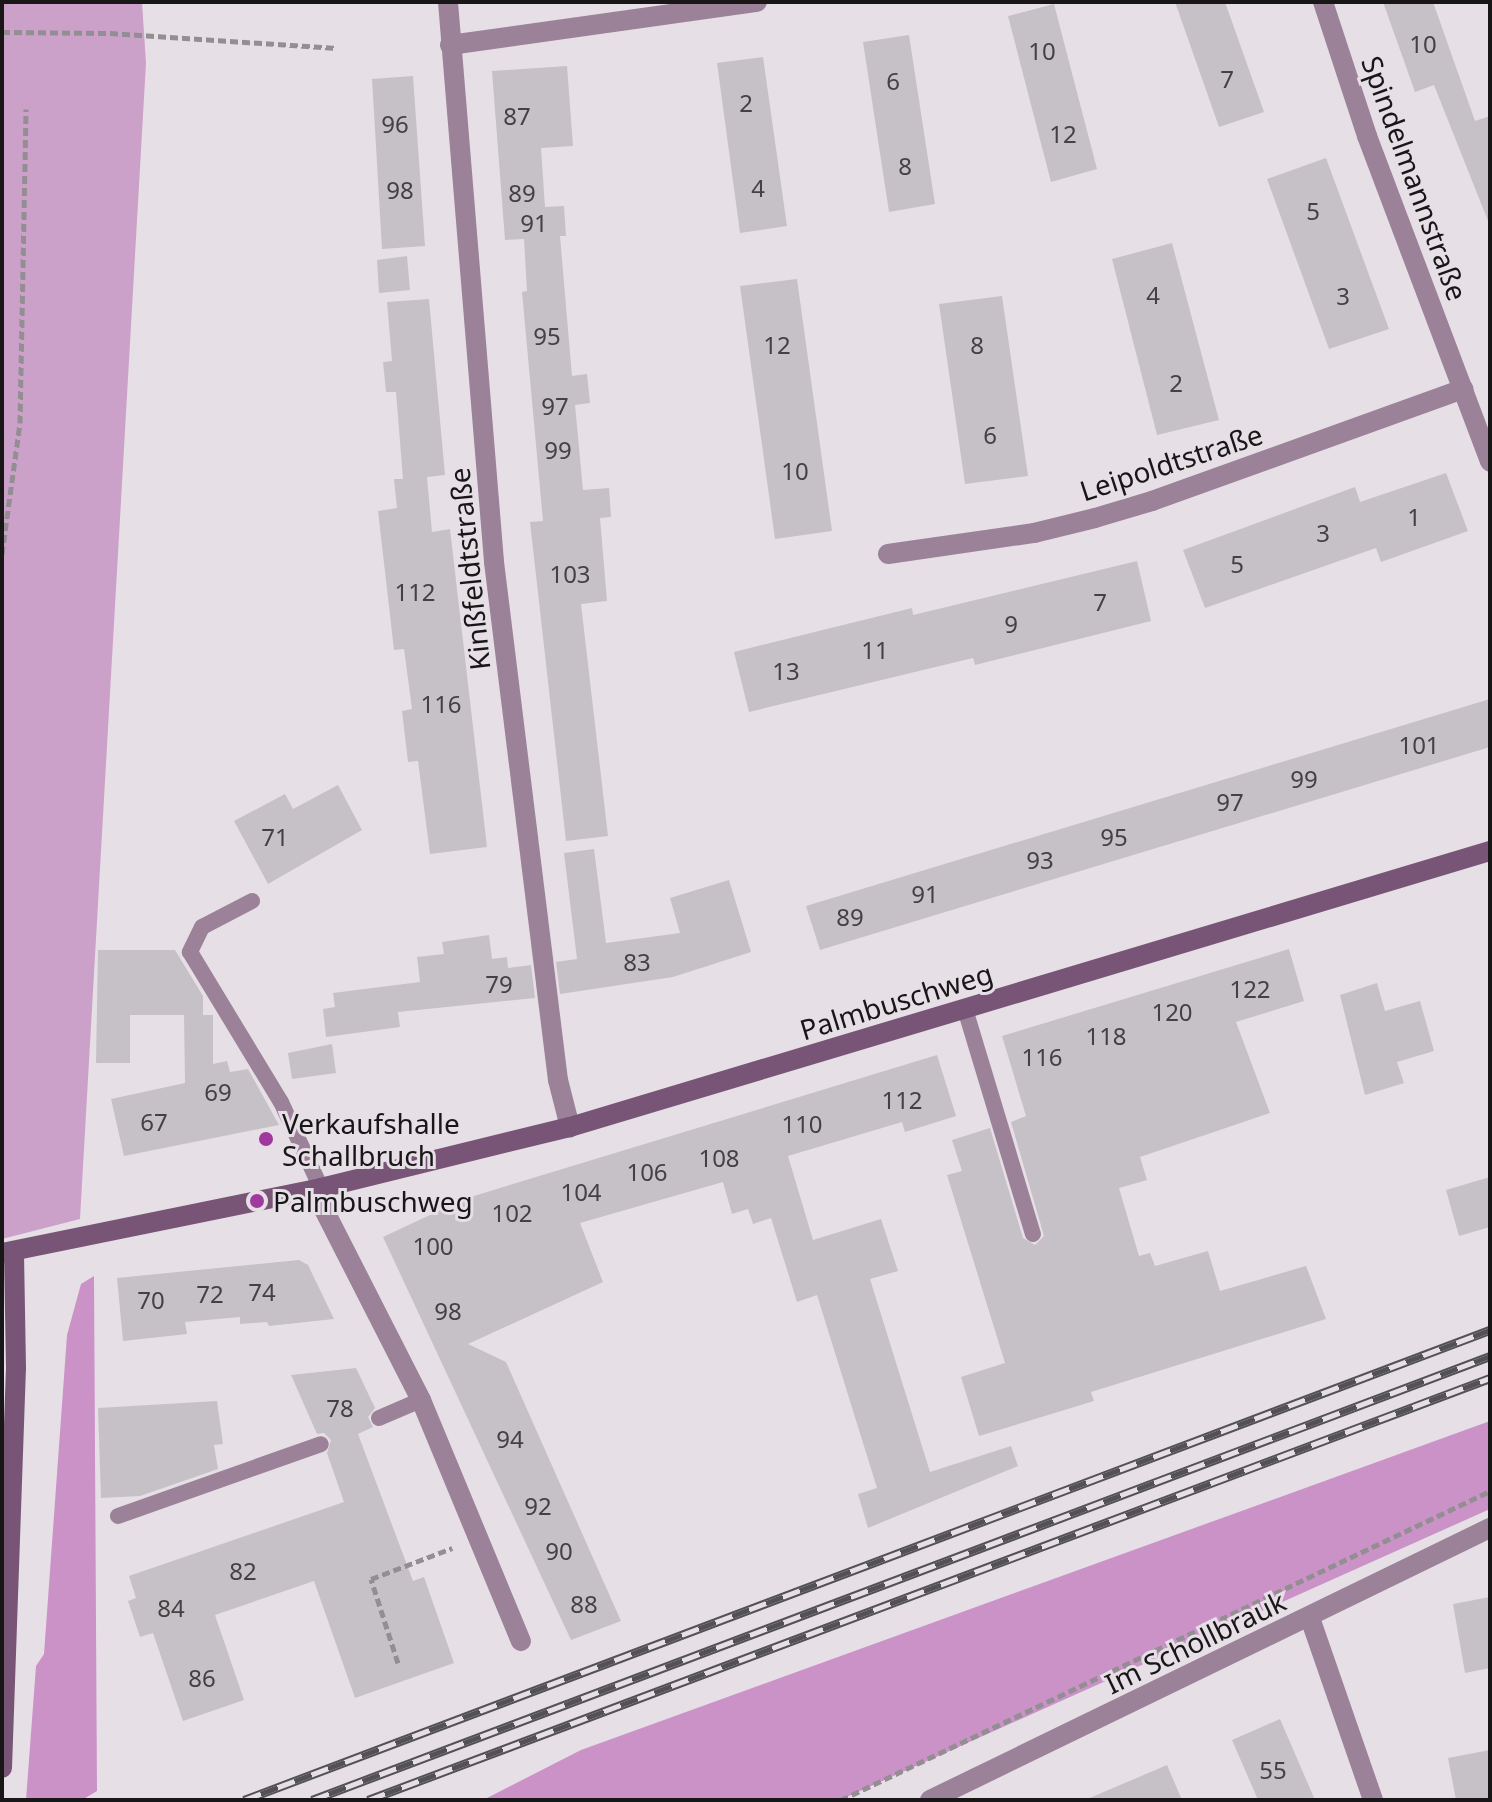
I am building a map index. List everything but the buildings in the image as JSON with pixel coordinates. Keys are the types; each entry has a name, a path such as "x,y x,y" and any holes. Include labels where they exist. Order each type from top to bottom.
{"street":[{"name":"Kinßfeldtstraße","path":"448,2 494,562 558,1080 570,1127"},
{"path":"450,45 757,2"},
{"name":"Spindelmannstraße","path":"1323,2 1367,136 1490,462"},
{"name":"Leipoldtstraße","path":"888,554 1034,533 1095,518 1152,501 1463,389"},
{"name":"Palmbuschweg","path":"8,1252 318,1189 570,1127 1490,851"},
{"path":"318,1189 421,1400 481,1538 521,1641"},
{"path":"2,1768 16,1368 8,1252"},
{"path":"1310,1618 1490,1528"},
{"name":"Im Schollbrauk","path":"933,1799 1310,1618 1373,1800"}],"lane":[{"path":"252,901 202,927 190,952 281,1102 318,1189"},
{"path":"965,1009 1033,1234"},
{"path":"379,1418 421,1400"},
{"path":"118,1516 321,1444"}],"path":[{"path":"2,32 110,33 337,48"},
{"path":"2,554 20,423 26,109"},
{"path":"841,1800 1490,1491"},
{"path":"398,1663 371,1579 481,1538"}],"shaded area":[{"path":"2,2 142,2 146,63 80,1219 2,1239"},
{"path":"94,1276 97,1791 82,1800 26,1800 36,1666 44,1654 67,1335 81,1284"},
{"path":"1490,1421 1490,1509 840,1800 483,1800 581,1750"}],"railway":[{"path":"244,1800 1490,1330"},
{"path":"312,1800 1490,1356"},
{"path":"368,1800 1490,1378"}],"place":[{"name":"Verkaufshalle Schallbruch","path":"266,1139"},
{"name":"Palmbuschweg","path":"257,1201"}]}
